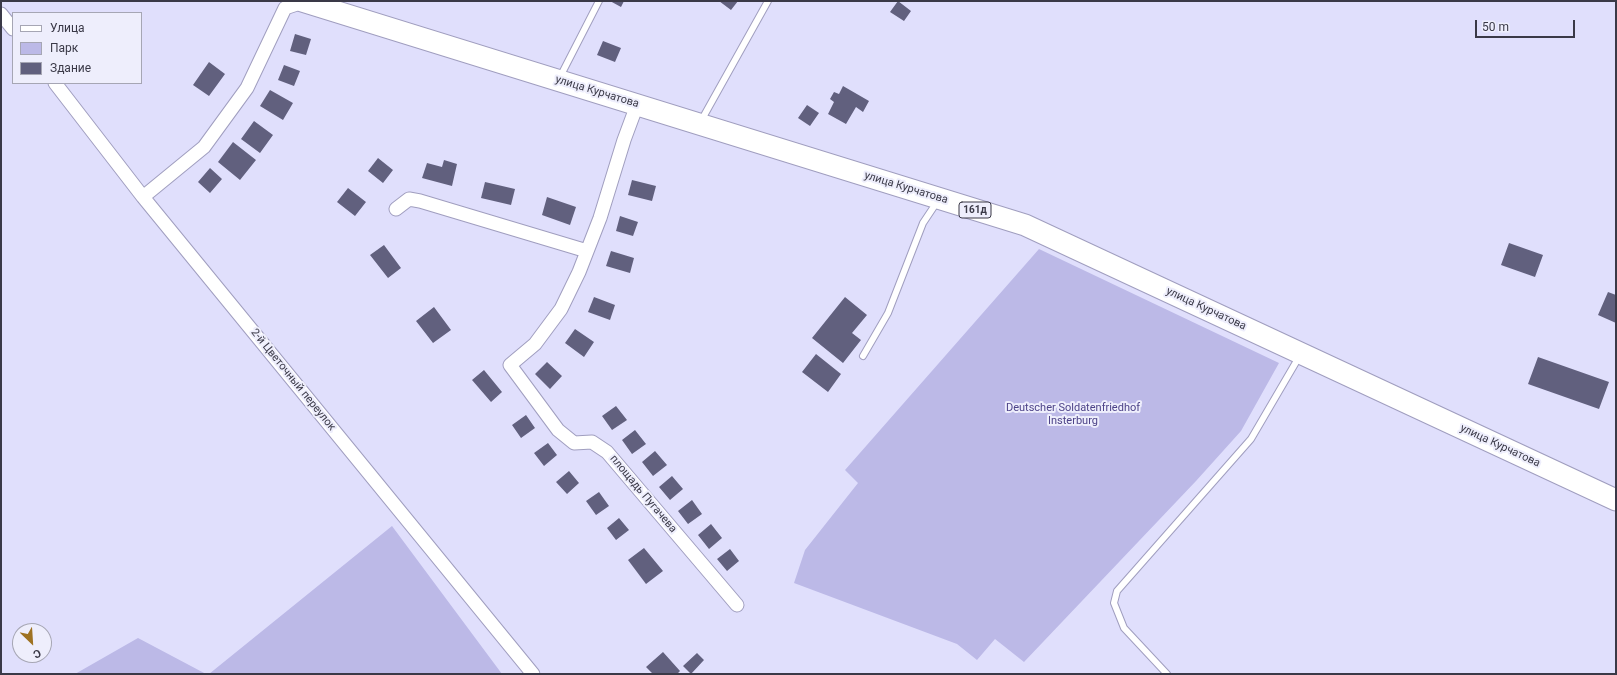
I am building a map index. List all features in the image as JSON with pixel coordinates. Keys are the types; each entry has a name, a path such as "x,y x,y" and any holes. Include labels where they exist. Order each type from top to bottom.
{"main road":[{"name":"улица Курчатова","path":"304,1 1025,225 1616,500"}],"street":[{"path":"143,197 204,147 247,88 285,8 304,1"},
{"path":"1,14 12,28"},
{"name":"2-й Цветочный переулок","path":"56,84 143,197 533,674"},
{"path":"396,209 409,199 420,201 587,251 600,218 624,140 637,105"},
{"name":"площадь Пугачева","path":"587,251 561,309 535,344 510,365 558,430 574,443 592,442 608,452 736,604"}],"lane":[{"path":"559,80 599,1"},
{"path":"699,124 768,1"},
{"path":"863,356 888,313 923,223 939,199"},
{"path":"1167,674 1124,628 1114,603 1117,591 1250,439 1301,354"}],"green space":[{"name":"Deutscher Soldatenfriedhof Insterburg","path":"1039,249 1279,363 1241,431 1196,481 1024,662 995,639 977,660 957,644 794,583 805,550 858,483 845,470"},
{"path":"392,526 502,674 209,674"},
{"path":"138,638 206,674 75,674"}],"building":[{"path":"610,1 624,1 621,7"},
{"path":"719,1 738,1 731,10"},
{"path":"898,1 911,11 904,21 890,12"},
{"path":"295,34 311,39 306,55 290,51"},
{"path":"603,41 621,48 615,62 597,55"},
{"path":"209,62 225,74 209,96 193,85"},
{"path":"284,65 300,71 294,86 278,80"},
{"path":"843,86 869,101 863,112 856,107 846,124 828,114 834,102 830,99 834,92 839,94"},
{"path":"270,90 293,103 283,120 260,106"},
{"path":"807,105 819,113 810,126 798,118"},
{"path":"254,121 273,135 260,153 241,139"},
{"path":"233,142 256,160 240,180 218,162"},
{"path":"378,158 393,170 383,183 368,171"},
{"path":"444,160 457,164 452,186 422,178 427,163 442,167"},
{"path":"210,168 222,179 210,193 198,182"},
{"path":"632,180 656,186 652,201 628,195"},
{"path":"485,182 515,189 511,205 481,198"},
{"path":"348,188 366,202 355,216 337,202"},
{"path":"547,197 576,207 570,225 542,215"},
{"path":"620,216 638,222 633,236 616,231"},
{"path":"1509,243 1543,255 1535,277 1501,265"},
{"path":"384,245 401,268 388,278 370,255"},
{"path":"611,251 634,258 630,273 606,266"},
{"path":"1608,292 1616,295 1616,323 1598,315"},
{"path":"594,297 615,305 610,320 588,312"},
{"path":"845,297 867,315 852,333 861,340 843,363 812,338"},
{"path":"434,307 451,330 433,343 416,321"},
{"path":"575,329 594,342 584,357 565,343"},
{"path":"816,354 841,374 828,392 802,372"},
{"path":"1538,357 1609,382 1599,409 1528,384"},
{"path":"547,362 562,376 550,389 535,374"},
{"path":"484,370 502,392 491,402 472,380"},
{"path":"616,406 627,420 612,430 602,416"},
{"path":"526,415 535,428 521,438 512,425"},
{"path":"635,430 646,444 632,454 622,440"},
{"path":"548,443 557,455 544,466 534,453"},
{"path":"655,451 667,465 653,476 642,462"},
{"path":"569,471 579,483 567,494 556,482"},
{"path":"672,476 683,489 670,500 659,487"},
{"path":"599,492 609,506 596,515 586,501"},
{"path":"692,500 702,514 688,524 678,511"},
{"path":"619,518 629,530 616,540 607,528"},
{"path":"711,524 722,538 709,549 698,535"},
{"path":"644,548 663,571 646,584 628,560"},
{"path":"730,549 739,561 727,571 717,559"},
{"path":"663,652 680,671 677,674 653,674 646,667"},
{"path":"697,653 704,660 691,674 683,666"}]}
